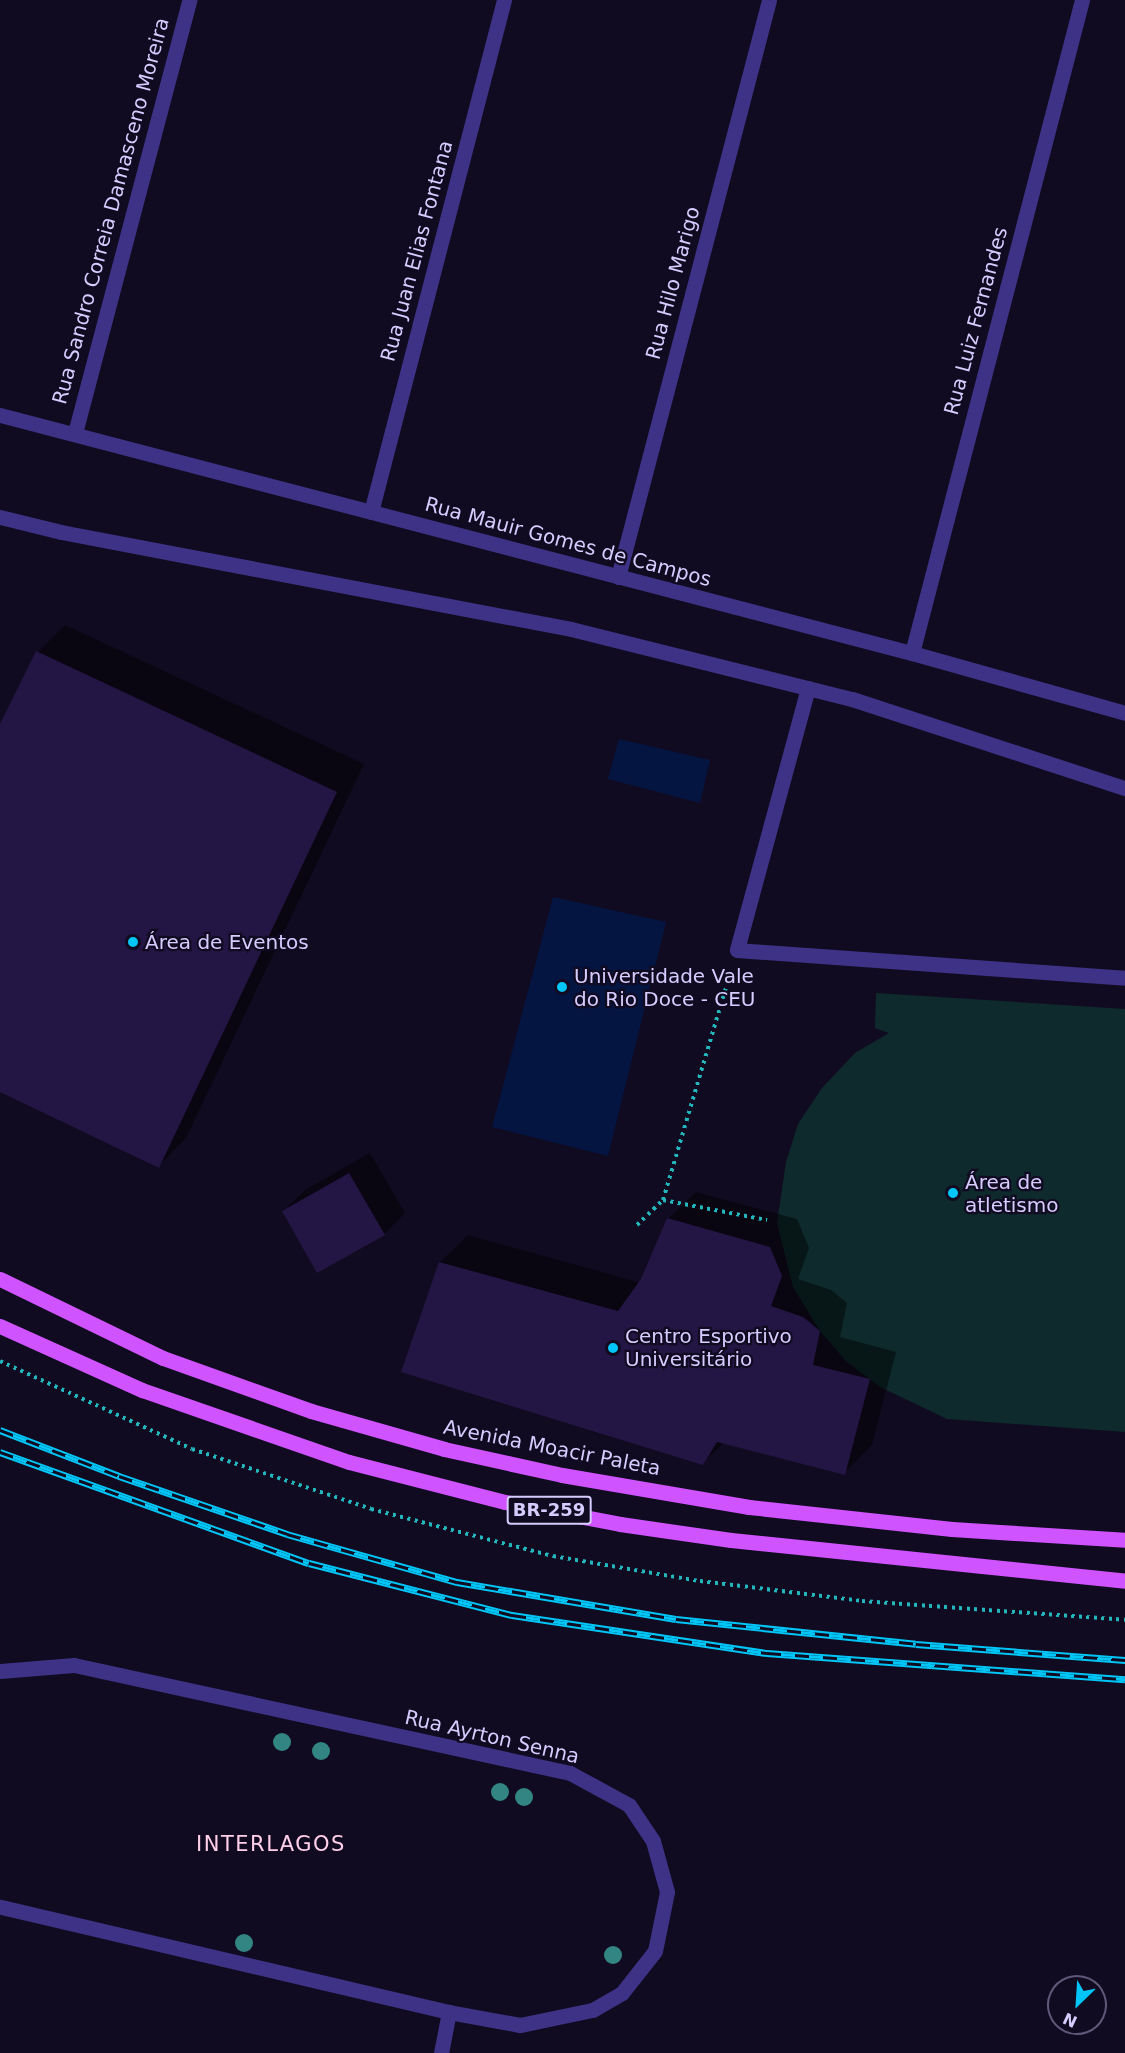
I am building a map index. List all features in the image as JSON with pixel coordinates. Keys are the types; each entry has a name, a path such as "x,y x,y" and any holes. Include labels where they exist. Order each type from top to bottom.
{"main road":[{"name":"Avenida Moacir Paleta","path":"2,1280 163,1358 311,1411 444,1449 562,1475 749,1507 952,1529 1125,1540"},
{"name":"BR-259","path":"0,1326 142,1390 349,1462 505,1502 620,1524 731,1540 1125,1581"}],"street":[{"name":"Rua Sandro Correia Damasceno Moreira","path":"75,434 189,0"},
{"name":"Rua Juan Elias Fontana","path":"371,512 504,0"},
{"name":"Rua Hilo Marigo","path":"618,577 768,0"},
{"name":"Rua Luiz Fernandes","path":"912,653 1082,0"},
{"name":"Rua Mauir Gomes de Campos","path":"0,415 912,653 1125,713"},
{"path":"0,517 61,532 571,629 852,699 1125,788"},
{"path":"808,687 737,950 1125,978"},
{"name":"Rua Ayrton Senna","path":"0,1671 74,1665 570,1773 629,1804 653,1841 667,1892 656,1951 622,1993 592,2010 520,2025 449,2012 0,1906"},
{"path":"441,2053 449,2012"}],"path":[{"path":"637,1225 663,1200 737,950"},
{"path":"663,1200 767,1220"}],"green space":[{"name":"Área de atletismo","path":"876,993 1125,1009 1125,1432 947,1419 880,1387 846,1361 820,1331 793,1287 777,1223 786,1162 798,1124 822,1088 855,1053 889,1033 875,1028"}],"water":[{"path":"619,739 710,760 700,803 608,779"},
{"path":"553,897 666,922 608,1156 492,1127"}],"building":[{"name":"Área de Eventos","path":"36,651 337,792 159,1168 0,1092 0,724"},
{"path":"349,1173 385,1235 317,1273 282,1211"},
{"name":"Centro Esportivo Universitário","path":"667,1218 770,1247 782,1276 771,1306 803,1317 820,1331 813,1365 870,1379 845,1475 717,1442 703,1465 401,1372 439,1262 618,1311 641,1279"}],"railway":[{"path":"0,1430 119,1476 287,1534 457,1582 676,1619 916,1644 1125,1660"},
{"path":"0,1452 309,1563 512,1615 767,1653 1125,1679"}],"place":[{"name":"Área de Eventos","path":"133,942"},
{"name":"Universidade Vale do Rio Doce - CEU","path":"562,987"},
{"name":"Área de atletismo","path":"953,1193"},
{"name":"Centro Esportivo Universitário","path":"613,1348"}],"district":[{"name":"INTERLAGOS","path":"271,1844"}]}
